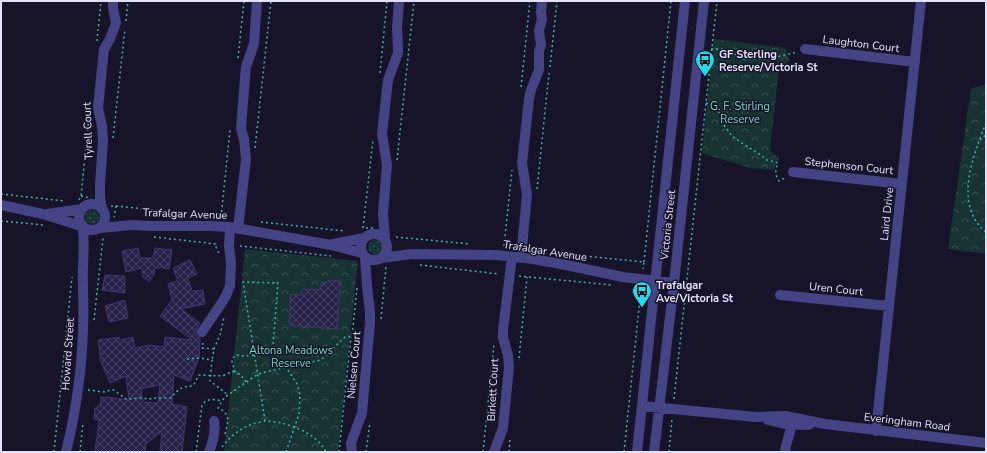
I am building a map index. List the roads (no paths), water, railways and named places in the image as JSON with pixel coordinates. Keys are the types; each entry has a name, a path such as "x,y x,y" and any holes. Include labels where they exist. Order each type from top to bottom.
{"street":[{"path":"202,332 220,308 230,286 231,262 229,245 234,228 246,159 244,139 241,128 246,67 254,44 256,1"},
{"name":"Birkett Court","path":"494,452 503,428 509,367 508,355 503,338 503,330 527,195 522,163 529,98 538,70 541,44 540,28 542,19 542,1"},
{"name":"Victoria Street","path":"637,452 685,1"},
{"name":"Victoria Street","path":"654,452 674,283 704,1"},
{"name":"Laird Drive","path":"876,430 921,1"},
{"name":"Tyrell Court","path":"92,205 100,184 103,141 102,126 98,108 104,49 110,39 116,23 113,4"},
{"path":"367,278 373,266 385,255 387,251 383,226 383,214 388,165 382,138 388,80 398,53 397,28 399,4"},
{"name":"Laughton Court","path":"805,49 915,62"},
{"name":"Stephenson Court","path":"793,172 902,184"},
{"path":"1,205 42,214 82,226 90,231 99,229 104,221 92,205"},
{"path":"42,214 55,213 92,205"},
{"path":"82,226 79,222 79,212 92,205"},
{"name":"Trafalgar Avenue","path":"92,205 114,219 132,225"},
{"path":"380,259 371,260 364,255 361,250 361,246 366,237 378,224 383,214"},
{"name":"Trafalgar Avenue","path":"99,229 132,225 210,226 234,228 331,245 364,255"},
{"name":"Howard Street","path":"66,452 76,407 81,361 84,257 82,226"},
{"name":"Howard Street","path":"84,257 89,243 99,229"},
{"path":"366,237 372,234 377,234 386,241"},
{"name":"Trafalgar Avenue","path":"331,245 366,237"},
{"name":"Trafalgar Avenue","path":"386,241 394,248 411,254"},
{"name":"Trafalgar Avenue","path":"380,259 411,254 481,254 517,257 623,277 674,283"},
{"name":"Nielsen Court","path":"352,452 351,443 362,413 370,323 364,255"},
{"name":"Uren Court","path":"780,295 889,306"},
{"name":"Everingham Road","path":"642,406 756,417 788,422 825,424 984,446"},
{"path":"209,452 215,430 214,421"},
{"path":"785,449 790,435 788,422"}],"place":[{"name":"GF Sterling Reserve/Victoria St","path":"705,77"},
{"name":"Trafalgar Ave/Victoria St","path":"642,308"}],"park label":[{"name":"G. F. Stirling Reserve","path":"740,112"},
{"name":"Altona Meadows Reserve","path":"291,356"}]}
